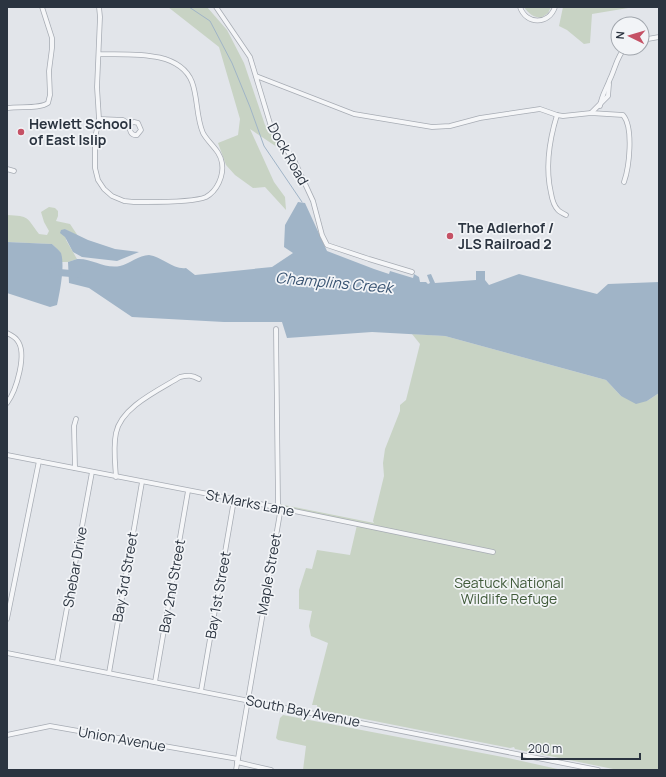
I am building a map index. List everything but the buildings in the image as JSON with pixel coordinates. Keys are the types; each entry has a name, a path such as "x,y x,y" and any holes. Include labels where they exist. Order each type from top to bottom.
{"street":[{"path":"8,108 43,106 48,103 52,38 42,7"},
{"path":"99,7 100,17 97,87 99,118 95,138 95,168 98,180 112,196 124,201 196,200 207,196 215,189 220,181 223,171 222,163 219,154 203,132 192,82 184,71 175,63 153,56 99,54"},
{"name":"Dock Road","path":"216,7 250,57 272,130 294,160 313,201 322,235 327,245 412,272"},
{"path":"520,7 528,18 541,21 553,13 555,7"},
{"path":"592,113 608,96 610,82 619,56"},
{"path":"256,76 354,114 425,126 450,126 480,118 540,109 557,115 585,115 592,113 623,115 627,123 628,131 628,164 624,182"},
{"path":"557,115 548,154 549,181 556,208 566,215"},
{"path":"99,118 123,120 129,124"},
{"path":"7,170 14,171"},
{"name":"Maple Street","path":"236,770 280,513 276,329"},
{"path":"7,333 20,344 21,354 17,382 11,398 7,403"},
{"path":"116,476 114,440 120,421 127,412 180,377 187,375 199,379"},
{"path":"75,468 74,426 76,419"},
{"name":"St Marks Lane","path":"7,455 493,552"},
{"path":"7,619 38,462"},
{"name":"Shebar Drive","path":"57,662 92,472"},
{"name":"Bay 3rd Street","path":"109,673 142,482"},
{"name":"Bay 2nd Street","path":"155,682 188,491"},
{"name":"Bay 1st Street","path":"201,691 234,500"},
{"name":"South Bay Avenue","path":"7,653 598,770"},
{"name":"Union Avenue","path":"7,735 50,726 237,761 271,770"}],"green space":[{"path":"168,7 207,7 227,30 244,63 265,125 283,151 250,129 274,182 285,197 286,210 265,187 253,188 235,175 226,165 218,143 238,135 240,119 219,47"},
{"path":"524,7 551,7 548,13 541,18 531,15"},
{"path":"563,7 634,7 592,14 590,43 584,44 567,30 559,26"},
{"path":"49,207 55,208 58,211 56,221 70,224 78,236 65,229 66,240 77,259 62,262 60,252 52,244 7,242 7,215 27,218 39,234 47,235 49,231 41,212"},
{"name":"Seatuck National Wildlife Refuge","path":"412,334 445,336 606,380 621,396 647,401 659,393 659,770 618,770 515,749 514,747 510,748 319,710 317,705 312,705 328,643 311,636 309,626 312,611 299,609 299,590 306,568 312,569 317,550 350,555 357,525 281,509 279,504 374,523 373,521 384,476 383,463 385,449 400,411 400,405 406,400 420,344"},
{"path":"283,715 508,758 562,770 303,770 306,746 278,740 276,738 280,718"}],"water":[{"path":"298,202 305,203 327,251 389,274 390,271 413,278 414,274 419,277 420,282 426,282 428,284 430,283 427,275 431,274 435,283 476,280 476,271 485,271 485,280 489,285 519,274 597,294 608,284 659,282 659,393 647,401 636,404 621,396 606,380 445,336 372,332 287,338 282,322 224,322 132,317 89,288 69,283 68,262 77,259 88,260 114,267 123,265 142,256 149,255 177,267 186,268 195,275 272,267 293,253 284,247 285,225"},
{"path":"65,229 88,240 115,249 139,252 117,261 82,257 73,252 65,237 60,233 61,230"},
{"path":"7,242 52,244 61,253 61,286 57,305 50,307 7,293"}],"waterway":[{"path":"189,7 210,21 232,63 264,146 302,202"},
{"name":"Champlins Creek","path":"53,272 77,274"}],"place":[{"name":"Hewlett School of East Islip","path":"21,132"},
{"name":"The Adlerhof / JLS Railroad 2","path":"450,236"}]}
